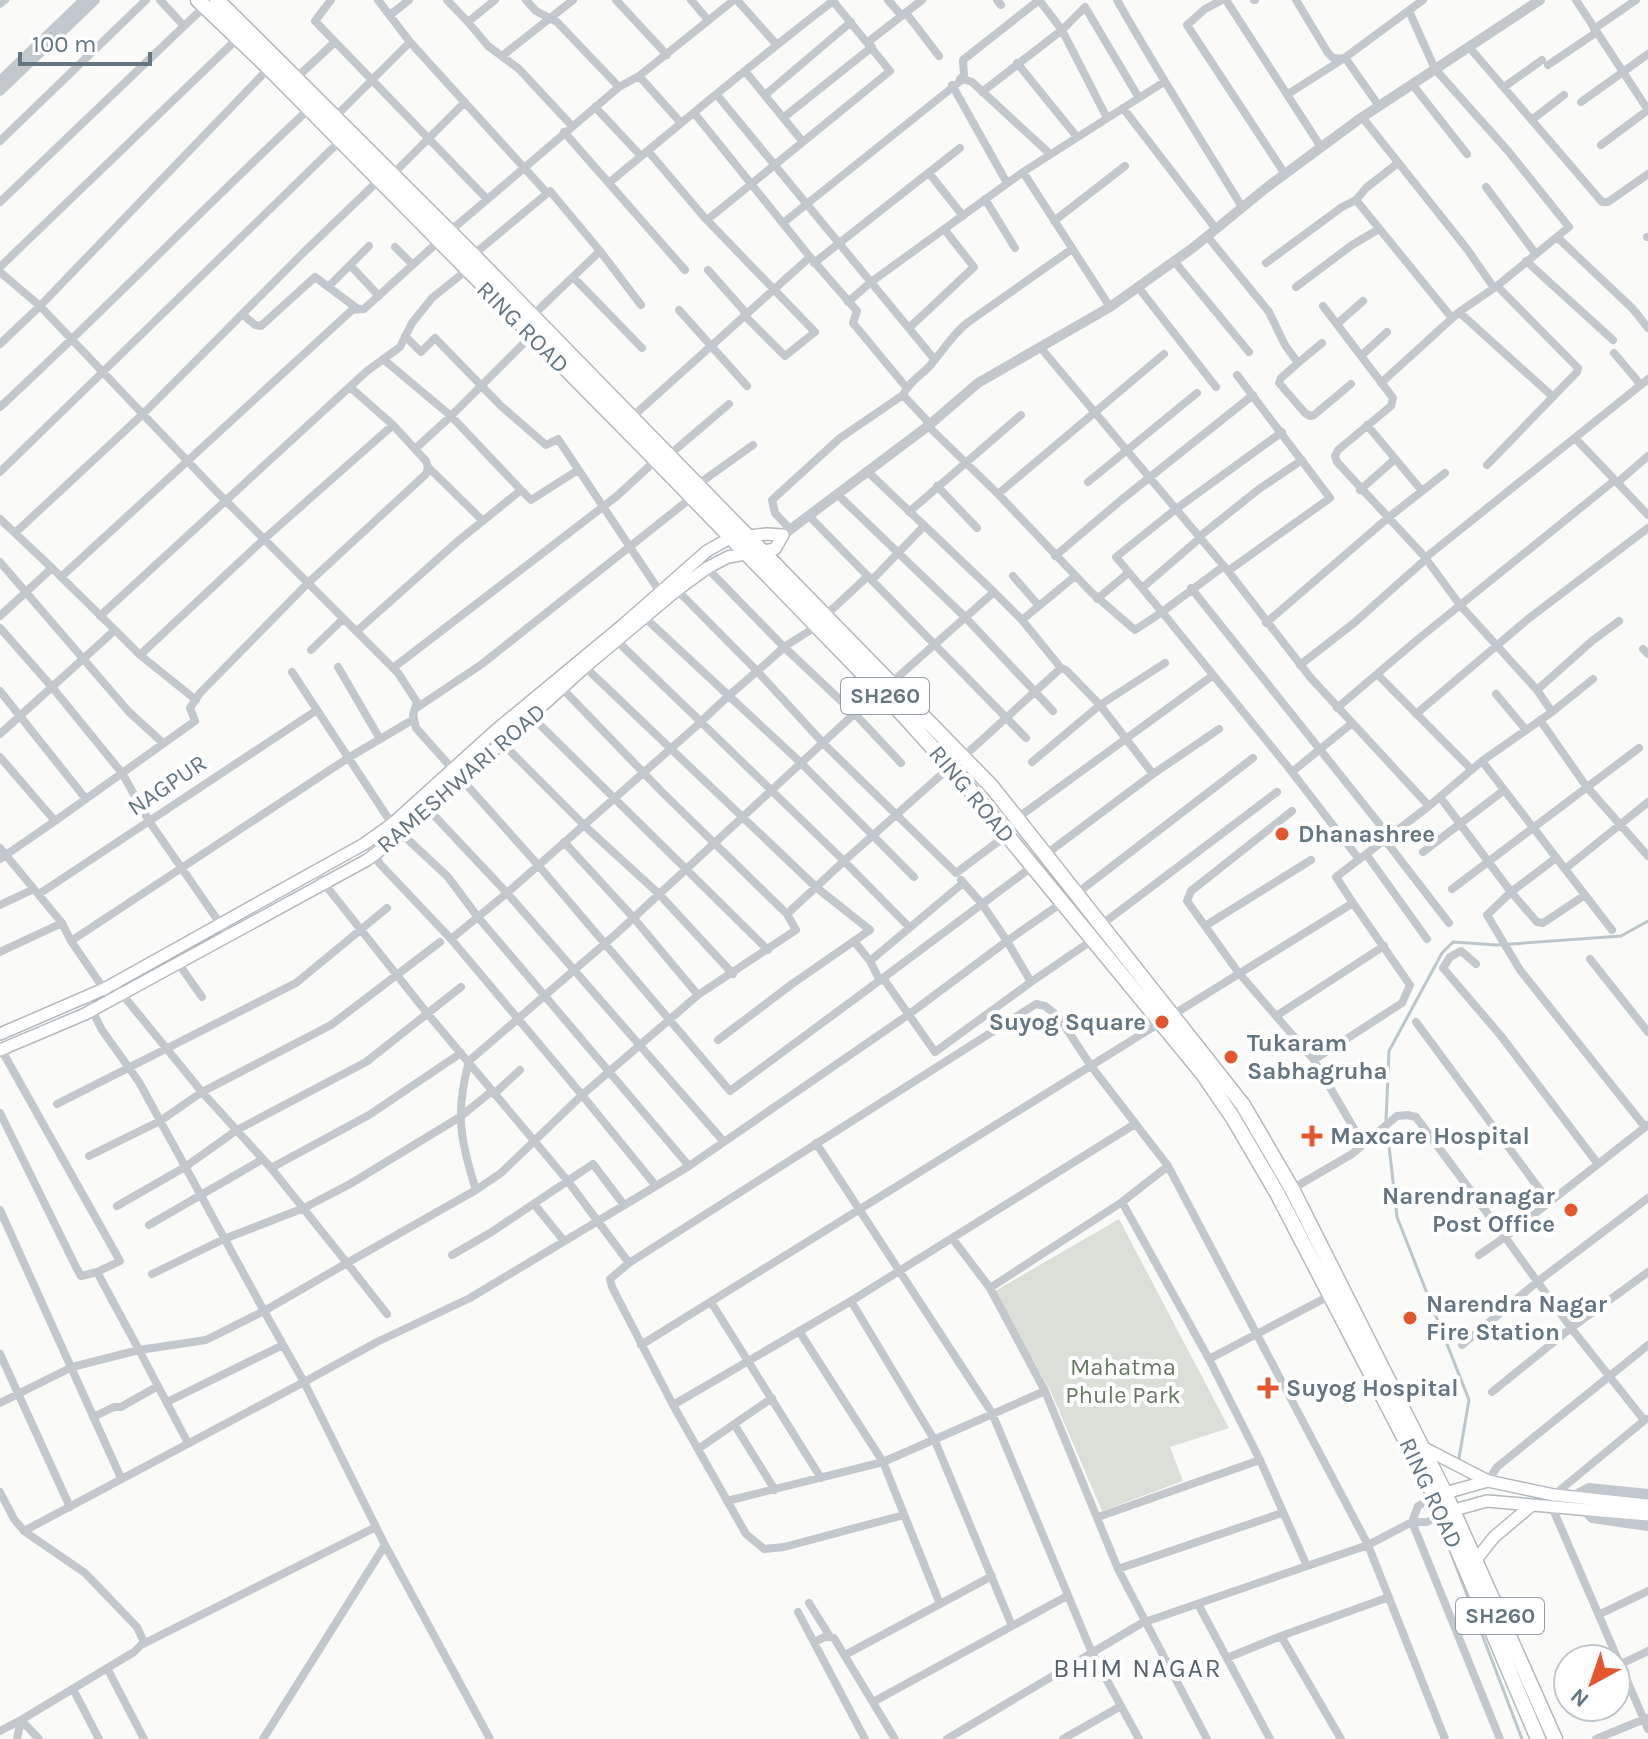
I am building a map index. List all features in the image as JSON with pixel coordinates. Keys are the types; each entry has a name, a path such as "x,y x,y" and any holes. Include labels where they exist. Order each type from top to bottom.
{"highway":[{"name":"RING ROAD","path":"207,2 238,38 340,141 386,177"},
{"name":"RING ROAD","path":"207,2 296,78 335,117 386,177 444,236 467,270 531,336 662,458 694,491 744,554 821,621"},
{"name":"RING ROAD","path":"444,236 473,255 631,418 662,458"},
{"name":"RING ROAD","path":"694,491 748,535 821,621 992,787 1016,820 1039,861 1167,1018 1243,1105 1292,1189 1422,1447 1440,1495"},
{"name":"RING ROAD","path":"885,686 1007,835 1039,861"},
{"name":"RING ROAD","path":"1167,1018 1233,1118 1277,1193 1329,1296 1440,1495 1538,1739"},
{"name":"RING ROAD","path":"1448,1512 1475,1561 1555,1739"}],"main road":[{"path":"0,1034 108,986 364,844 392,824 452,769 641,615 660,592 707,551 730,538 786,532"},
{"path":"761,551 776,548 786,532"},
{"name":"RAMESHWARI ROAD","path":"1,1050 116,997 376,854 502,743 558,685 585,667 641,615 707,568 728,557 761,551"},
{"path":"1422,1447 1488,1481 1553,1501 1648,1515"},
{"path":"1440,1495 1488,1481"},
{"path":"1448,1512 1487,1501 1532,1505 1574,1496 1588,1505 1648,1505"},
{"path":"1475,1561 1494,1537 1532,1505"}],"street":[{"path":"0,4 5,0"},
{"path":"0,81 84,0"},
{"path":"0,91 95,0"},
{"path":"0,141 146,0"},
{"path":"160,0 184,26"},
{"path":"331,0 315,21 487,199"},
{"path":"378,0 410,42 547,193"},
{"path":"390,15 409,0"},
{"path":"447,0 479,37 519,69 685,270"},
{"path":"468,22 495,0"},
{"path":"526,0 547,18 557,22 619,87"},
{"path":"502,56 573,0"},
{"path":"616,0 667,55"},
{"path":"691,0 708,20"},
{"path":"61,577 352,310 364,309 568,129 619,87 667,55 708,20 736,0 776,44"},
{"path":"888,0 904,14 939,56"},
{"path":"783,118 922,0"},
{"path":"783,223 955,83 964,75 963,60 1039,0 1062,30 1107,118"},
{"path":"1117,0 1242,207"},
{"path":"1285,174 1187,25 1205,9 1224,0 1321,147"},
{"path":"1296,0 1328,53 1333,58 1346,59 1352,65 1379,106"},
{"path":"1288,94 1343,59 1423,0"},
{"path":"1072,249 955,333 935,360 904,391 840,438 772,500 775,513 786,532 929,425 978,383 1110,307 1362,117 1469,47 1525,4 1540,0"},
{"path":"1576,0 1648,110 1601,145"},
{"path":"1504,87 1595,30 1636,0"},
{"path":"610,182 826,3 833,1 890,71 707,220"},
{"path":"0,202 207,2"},
{"path":"982,92 1062,30 1089,4 1139,98"},
{"path":"1381,383 1455,315 1567,231 1567,224 1508,151 1435,69 1409,11"},
{"path":"765,95 851,22"},
{"path":"238,38 0,269 40,306 225,500 393,668 417,702 416,728 606,943 730,1091 1153,774 1219,729"},
{"path":"296,78 335,42"},
{"path":"335,117 410,42"},
{"path":"1469,47 1602,202 1608,202 1648,174"},
{"path":"1581,102 1648,54"},
{"path":"1017,63 1077,137"},
{"path":"0,344 269,68"},
{"path":"745,71 803,142"},
{"path":"639,76 681,123"},
{"path":"955,83 967,79 1050,154"},
{"path":"848,302 1007,183 1164,82"},
{"path":"955,83 1007,183"},
{"path":"1412,84 1467,154"},
{"path":"717,95 935,360"},
{"path":"1533,119 1564,95"},
{"path":"15,533 143,414 242,314 465,102"},
{"path":"595,107 815,332 785,356 708,270"},
{"path":"1123,108 1269,312 1285,345 1298,363"},
{"path":"0,407 73,340 220,192 309,109"},
{"path":"695,114 857,311 853,323 929,425 1074,577 1135,630 1191,588 1330,498 1237,375"},
{"path":"1362,117 1495,287 1576,364 1577,372 1487,465"},
{"path":"0,472 340,141"},
{"path":"631,418 774,289 839,243 960,148"},
{"path":"1266,263 1356,200 1398,163"},
{"path":"1054,221 1125,166"},
{"path":"1023,172 1110,307"},
{"path":"929,173 963,216"},
{"path":"1486,187 1535,253"},
{"path":"473,255 550,191 641,305"},
{"path":"985,199 1015,248"},
{"path":"1356,200 1455,315 1552,396"},
{"path":"909,328 974,267 944,229"},
{"path":"1296,287 1379,229"},
{"path":"1557,237 1633,309 1648,328"},
{"path":"328,287 369,246"},
{"path":"395,247 413,265"},
{"path":"531,317 600,251"},
{"path":"1174,261 1249,352"},
{"path":"1526,261 1613,340"},
{"path":"350,265 379,296"},
{"path":"100,616 350,387 400,347 412,323 432,298 467,270"},
{"path":"242,314 261,326 315,277 358,309"},
{"path":"573,277 642,348"},
{"path":"1138,287 1216,387"},
{"path":"1337,324 1363,301"},
{"path":"1323,306 1393,398 1393,403 1335,456 1337,462 1426,559 1460,605 1537,690 1552,712"},
{"path":"679,310 747,386"},
{"path":"1361,356 1387,332"},
{"path":"405,336 421,352 435,338 501,406 546,445 558,439 660,592"},
{"path":"415,449 531,336"},
{"path":"1322,343 1279,383 1310,416 1351,384"},
{"path":"1040,347 1226,568 1300,665 1429,806"},
{"path":"1300,665 1645,382 1614,353"},
{"path":"998,494 1164,354"},
{"path":"383,359 451,416 531,500 578,470"},
{"path":"350,387 393,425 428,467 483,521"},
{"path":"1088,482 1197,393"},
{"path":"1055,556 1253,395"},
{"path":"393,668 602,507 729,404"},
{"path":"909,512 1021,415"},
{"path":"140,655 264,539 393,425"},
{"path":"1367,425 1422,491"},
{"path":"1282,432 1116,557 1427,939"},
{"path":"1575,438 1648,515"},
{"path":"415,709 482,664 753,445"},
{"path":"1337,708 1460,605 1648,456"},
{"path":"1142,588 1259,489 1302,460"},
{"path":"1360,490 1394,460"},
{"path":"387,1314 271,1168 168,1050 116,997 71,941 62,923 2,854 55,821 195,721 190,708 196,700 308,583 426,474 428,467"},
{"path":"867,471 1022,620 1061,668 1100,705 1153,774"},
{"path":"1266,623 1445,473"},
{"path":"937,486 977,528"},
{"path":"357,631 521,490"},
{"path":"838,495 965,617 1053,711"},
{"path":"808,515 1026,738"},
{"path":"0,519 140,655 196,700"},
{"path":"451,939 670,750 727,695 784,647 821,621 924,526"},
{"path":"1416,714 1495,646 1648,528"},
{"path":"0,562 129,712 163,743"},
{"path":"0,616 52,568"},
{"path":"707,568 901,763"},
{"path":"1097,599 1127,574"},
{"path":"1013,576 1039,606"},
{"path":"1022,620 1074,577"},
{"path":"1191,588 1320,749 1449,923"},
{"path":"677,590 824,744 956,873 982,904 1031,982"},
{"path":"476,1190 463,1150 460,1117 462,1088 469,1061 606,943 800,762 994,592"},
{"path":"641,615 800,762 914,877"},
{"path":"311,650 343,619"},
{"path":"1537,690 1619,621"},
{"path":"0,628 122,773 149,821 228,935"},
{"path":"0,734 115,630"},
{"path":"616,640 772,789 909,927"},
{"path":"1032,762 1100,705 1165,663"},
{"path":"338,667 380,739"},
{"path":"585,667 817,888 870,930 718,1040"},
{"path":"963,757 1061,668"},
{"path":"292,672 392,824"},
{"path":"1378,675 1472,770"},
{"path":"1016,820 1212,676"},
{"path":"1314,1060 1402,1003 1410,985 1336,877 1482,761 1593,679"},
{"path":"0,1403 72,1367 139,1350 206,1340 264,1311 476,1190 501,1173 670,1017 796,930 787,914 558,685"},
{"path":"0,691 86,799"},
{"path":"1496,694 1526,730"},
{"name":"NAGPUR","path":"0,905 37,892 317,710"},
{"path":"531,716 768,950"},
{"path":"71,941 348,758 414,719"},
{"path":"1540,720 1588,788 1648,856"},
{"path":"1292,772 1351,724"},
{"path":"502,743 659,894 733,974"},
{"path":"1452,889 1639,748"},
{"path":"0,757 55,821"},
{"path":"24,1531 377,1342 470,1298 689,1166 908,1015 1253,758"},
{"path":"1482,761 1612,930"},
{"path":"787,914 950,767"},
{"path":"1423,852 1503,791"},
{"path":"935,1052 1097,932 1277,792"},
{"path":"1440,797 1537,922 1543,923 1585,895"},
{"path":"1565,869 1648,802"},
{"path":"429,810 507,893 724,1142"},
{"path":"1292,811 1191,891 1187,901 1238,972 1314,1060 1363,1144"},
{"path":"402,834 448,877 477,916 689,1166"},
{"path":"956,873 1007,835"},
{"path":"564,842 698,995"},
{"path":"376,854 379,863 451,939 656,1186"},
{"path":"1479,1255 1646,1126 1520,970 1487,915 1511,892 1556,858"},
{"path":"1205,926 1311,860"},
{"path":"315,872 427,1013 567,1180 629,1263"},
{"path":"870,961 963,883"},
{"path":"641,1345 1353,903"},
{"path":"57,1104 296,983 387,908"},
{"path":"0,952 62,923"},
{"path":"854,941 942,1063"},
{"path":"89,1156 160,1121 202,1092 331,1025 440,942"},
{"path":"1276,1016 1384,946"},
{"path":"1476,964 1461,951 1450,957 1443,968 1501,1036 1598,1164"},
{"path":"1590,959 1648,1032"},
{"path":"178,963 202,997"},
{"path":"117,1206 185,1167 237,1130 366,1062 461,987"},
{"path":"85,997 160,1121 304,1382 385,1545 490,1739"},
{"path":"904,1515 784,1547 764,1549 746,1534 727,1501 641,1345 610,1279 629,1263 1036,1004 1045,1006 1058,1016 1091,1066 1168,1166 1368,1545 1445,1739"},
{"path":"1416,1022 1549,1202"},
{"path":"0,1113 81,1276 120,1261 1,1050"},
{"path":"271,1168 369,1115 461,1053"},
{"path":"152,1274 224,1239 304,1208 350,1184 460,1117 520,1070"},
{"path":"1292,1189 1352,1154 1397,1116 1416,1117 1571,1328 1646,1419 1553,1501 1612,1643"},
{"path":"673,1405 851,1301 1135,1124"},
{"path":"816,1143 992,1413 1092,1653 1139,1739"},
{"path":"149,1225 263,1159"},
{"path":"452,1255 593,1164 624,1205"},
{"path":"990,1288 1122,1202 1168,1166"},
{"path":"1462,1345 1537,1282 1648,1198"},
{"path":"1122,1202 1209,1359 1260,1460 1307,1566"},
{"path":"534,1204 564,1241"},
{"path":"0,1210 121,1478"},
{"path":"952,1238 990,1288 1045,1391 1118,1569 1207,1739"},
{"path":"97,1272 188,1443"},
{"path":"1492,1392 1571,1328 1648,1272"},
{"path":"1209,1359 1329,1296"},
{"path":"851,1301 935,1441 1012,1626"},
{"path":"711,1302 821,1478"},
{"path":"799,1331 883,1462 940,1604"},
{"path":"167,1402 283,1345"},
{"path":"1488,1481 1497,1467 1648,1345"},
{"path":"0,1354 70,1507"},
{"path":"93,1417 121,1407 158,1386"},
{"path":"727,1501 883,1462 1045,1391"},
{"path":"698,1449 772,1398"},
{"path":"734,1424 775,1490"},
{"path":"1098,1517 1260,1460"},
{"path":"1574,1496 1589,1488 1648,1494"},
{"path":"0,1492 24,1531 85,1573 119,1605 137,1627 144,1642 107,1668 0,1731"},
{"path":"1440,1495 1418,1506 1412,1522 1500,1739"},
{"path":"1588,1505 1592,1518 1648,1526"},
{"path":"947,1739 1146,1622 1368,1545 1412,1522 1427,1522 1448,1512"},
{"path":"1118,1569 1282,1513"},
{"path":"139,1646 376,1527"},
{"path":"263,1739 385,1545"},
{"path":"845,1655 992,1576"},
{"path":"1600,1614 1648,1591"},
{"path":"873,1702 1067,1596"},
{"path":"1227,1658 1389,1597"},
{"path":"809,1603 845,1655 895,1739"},
{"path":"1198,1604 1270,1739"},
{"path":"798,1612 865,1739"},
{"path":"814,1642 829,1635"},
{"path":"1281,1636 1341,1739"},
{"path":"107,1668 144,1739"},
{"path":"73,1689 99,1739"},
{"path":"1596,1739 1647,1722 1632,1689"},
{"path":"1063,1739 1121,1706"},
{"path":"17,1739 21,1720"},
{"path":"21,1720 39,1739"}],"green space":[{"name":"Mahatma Phule Park","path":"1119,1219 1229,1428 1170,1447 1183,1481 1102,1511 1051,1392 995,1291"}],"waterway":[{"path":"1386,1121 1389,1051 1442,953 1453,942 1497,945 1621,936 1648,921"},
{"path":"1387,1128 1397,1217 1469,1400 1459,1458"},
{"path":"1448,1545 1522,1739"}],"place":[{"name":"Dhanashree","path":"1282,834"},
{"name":"Suyog Square","path":"1162,1022"},
{"name":"Tukaram Sabhagruha","path":"1231,1057"},
{"name":"Maxcare Hospital","path":"1312,1136"},
{"name":"Narendranagar Post Office","path":"1571,1210"},
{"name":"Narendra Nagar Fire Station","path":"1410,1318"},
{"name":"Suyog Hospital","path":"1268,1388"}],"district":[{"name":"BHIM NAGAR","path":"1138,1668"}]}
